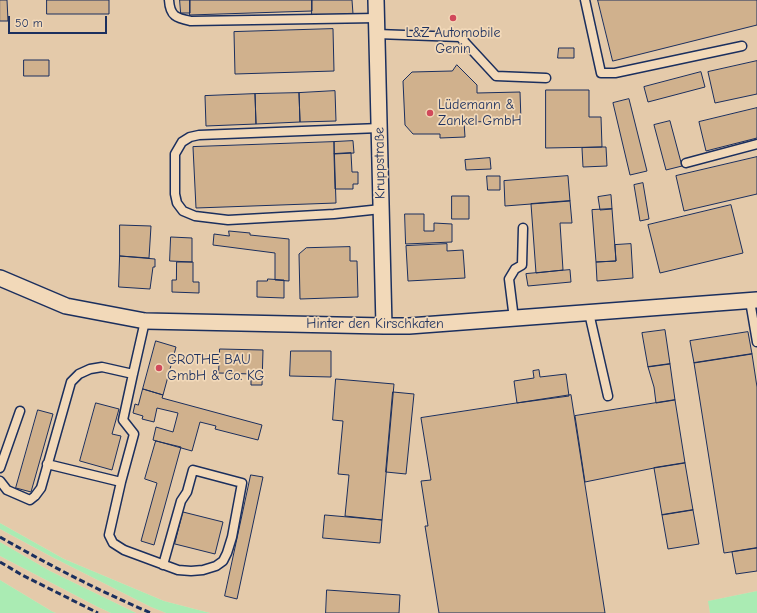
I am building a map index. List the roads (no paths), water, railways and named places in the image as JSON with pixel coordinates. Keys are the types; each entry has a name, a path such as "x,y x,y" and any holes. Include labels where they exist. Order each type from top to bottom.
{"street":[{"name":"Kruppstraße","path":"376,0 384,326"},
{"name":"Hinter den Kirschkaten","path":"0,278 66,306 145,321 384,326 438,325 754,301"}],"lane":[{"path":"169,0 170,8 173,14 178,18 192,21 377,18"},
{"path":"585,0 601,73 615,73 742,46"},
{"path":"377,34 460,37 496,76 546,78"},
{"path":"380,128 199,135 190,137 182,142 176,154 175,194 177,204 183,211 195,216 228,220 334,214 381,209"},
{"path":"686,163 757,144"},
{"path":"514,319 509,279 515,269 522,265 523,228"},
{"path":"754,301 757,342"},
{"path":"589,313 608,396"},
{"path":"145,321 123,420 134,434 109,535 113,543 124,550 163,565 178,570 203,570 216,566 223,561 228,553 242,483 193,470 187,492 181,501 163,565"},
{"path":"0,481 7,490 30,500 41,488 71,382 79,374 90,369 102,367 133,374"},
{"path":"0,468 20,411"},
{"path":"47,464 121,482"}],"railway":[{"path":"0,537 74,577 151,613"},
{"path":"0,562 22,575 98,613"}],"place":[{"name":"L&Z Automobile Genin","path":"453,18"},
{"name":"Lüdemann & Zankel GmbH","path":"430,113"},
{"name":"GROTHE BAU GmbH & Co. KG","path":"159,368"}]}
